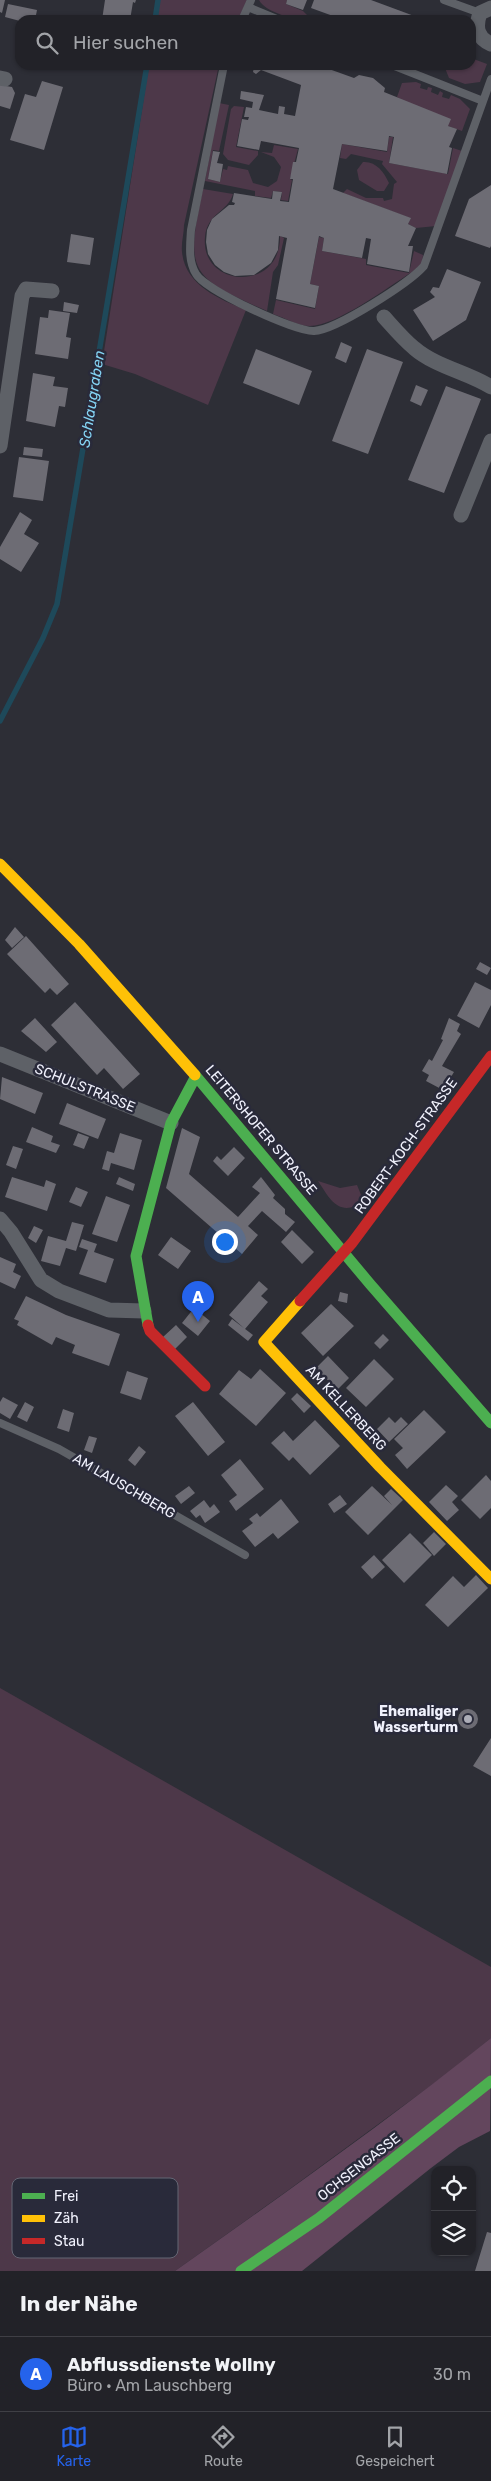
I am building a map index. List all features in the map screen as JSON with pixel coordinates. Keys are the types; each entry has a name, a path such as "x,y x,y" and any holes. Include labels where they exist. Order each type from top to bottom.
{"street":[{"path":"485,11 477,29 486,42 491,44"},
{"path":"0,446 6,364 22,296 26,289 52,291"},
{"path":"384,317 414,348 438,362 479,379 491,387"},
{"path":"461,515 491,441"},
{"name":"LEITERSHOFER STRASSE","path":"0,864 47,908 196,1076 344,1253 491,1423"},
{"name":"SCHULSTRASSE","path":"0,1054 170,1123"},
{"name":"ROBERT-KOCH-STRASSE","path":"344,1253 491,1056"},
{"path":"196,1076 170,1123 136,1256 144,1311 150,1331 205,1386"},
{"path":"0,1219 11,1232 41,1280 59,1291 110,1310 144,1311"},
{"name":"AM KELLERBERG","path":"344,1253 264,1342 380,1467 491,1579"},
{"name":"OCHSENGASSE","path":"242,2271 320,2218 491,2081"}],"lane":[{"path":"444,0 485,11"},
{"path":"250,4 270,15"},
{"path":"223,70 191,230 189,250 192,264 201,281 218,294 313,332 338,324 409,279 424,266 491,80"},
{"path":"405,70 483,101"},
{"name":"AM LAUSCHBERG","path":"0,1423 59,1449 245,1555"}],"shaded area":[{"path":"159,0 247,0 240,15 157,15"},
{"path":"259,0 287,0 286,4 303,11 307,15 283,15 273,12"},
{"path":"476,60 487,64 480,82 465,84 449,78 446,70 476,70"},
{"path":"148,70 218,70 184,225 182,252 189,273 196,282 215,296 246,310 208,405 135,374 102,364"},
{"path":"416,82 421,84 420,88 427,90 428,87 432,88 431,92 438,95 440,91 443,93 442,97 449,99 451,95 460,99 470,109 462,131 448,126 397,97 402,83"},
{"path":"219,103 229,105 219,151 213,150 208,179 220,182 223,169 227,170 228,166 248,170 253,183 268,187 277,181 281,167 274,157 261,152 272,153 274,145 298,149 290,179 292,180 288,201 281,200 282,192 273,191 271,198 255,196 255,191 205,181"},
{"path":"234,106 244,107 236,147 258,151 258,155 249,165 228,160 223,154 231,109"},
{"path":"389,137 393,137 389,163 448,174 453,148 462,151 436,226 416,228 408,224 410,218 343,193 347,189 366,198 383,198 384,201 392,199 394,184 397,182 382,164 383,161 351,154 346,159 340,158 342,144 387,152"},
{"path":"363,162 376,165 385,175 389,183 384,191 377,191 359,180 357,170"},
{"path":"203,189 233,194 227,205 213,218 205,237 207,254 215,266 227,274 241,277 255,275 268,267 277,255 280,236 284,238 278,265 273,272 267,311 222,289 208,279 199,268 195,255 194,238"},
{"path":"319,237 324,238 322,251 366,259 366,265 409,273 414,251 423,255 422,264 412,272 362,305 334,320 310,326 301,325 273,314 276,300 315,309 319,286 310,284"},
{"path":"318,1181 340,1188 357,1185 364,1202 348,1208 336,1205"},
{"path":"0,1688 491,1967 491,2038 448,2073 175,2271 0,2271"},
{"path":"491,2038 490,2131 459,2147 431,2166 431,2168 302,2271 175,2271 295,2186"}],"building":[{"path":"0,0 5,0 2,13 0,12"},
{"path":"105,0 136,0 135,3 133,2 131,15 103,15"},
{"path":"287,0 307,0 303,10 286,4"},
{"path":"314,0 371,0 412,15 330,15 311,8"},
{"path":"8,4 37,10 36,15 15,15 15,20 5,17"},
{"path":"253,70 261,70 256,74"},
{"path":"261,70 332,70 354,78 359,75 373,78 385,88 384,92 451,119 448,126 457,129 449,147 452,148 447,174 389,163 394,137 389,136 387,151 342,144 333,189 411,218 408,224 416,228 408,246 413,246 409,272 367,264 371,239 366,238 362,258 322,251 324,238 319,236 310,284 319,286 315,308 276,299 287,238 279,236 278,250 271,263 254,275 235,276 224,272 215,265 208,254 206,242 207,230 212,219 229,205 234,205 235,203 232,202 234,193 272,199 273,191 282,192 280,201 289,202 293,179 290,179 293,162 296,162 299,148 261,141 259,150 237,146 242,119 248,120 249,117 244,117 246,107 252,108 253,102 240,99 241,91 264,95 259,110 278,114 279,106 285,107 284,114 295,116 301,85"},
{"path":"42,81 63,87 44,150 10,140 25,94 36,97"},
{"path":"0,85 12,87 15,93 10,109 0,106"},
{"path":"213,151 220,152 217,163 223,164 220,182 208,179"},
{"path":"491,185 490,248 455,236 469,199"},
{"path":"71,234 94,238 90,265 67,262"},
{"path":"447,269 481,282 466,320 433,341 413,310 435,297 430,292 433,287 439,288"},
{"path":"64,302 79,305 77,313 63,311"},
{"path":"49,310 70,313 66,337 71,338 68,359 35,354 40,317 48,318"},
{"path":"341,342 352,347 346,363 335,358"},
{"path":"256,349 312,371 299,405 243,383"},
{"path":"367,349 403,362 368,454 332,441"},
{"path":"33,373 55,377 53,386 68,388 65,407 59,406 55,427 26,421"},
{"path":"416,385 428,390 421,406 410,401"},
{"path":"446,386 481,399 444,493 408,480"},
{"path":"24,447 43,449 42,457 23,455"},
{"path":"19,457 49,461 43,501 13,497"},
{"path":"20,512 32,520 24,534 39,543 21,572 0,559 0,547"},
{"path":"15,927 24,937 12,948 5,940"},
{"path":"26,936 69,984 57,995 50,988 45,993 7,954"},
{"path":"480,962 491,968 487,975 476,969"},
{"path":"475,982 491,990 491,1005 479,1028 457,1016"},
{"path":"75,1002 140,1074 123,1089 104,1068 97,1075 51,1025"},
{"path":"35,1018 57,1042 46,1052 21,1031"},
{"path":"449,1018 460,1024 457,1031 461,1034 442,1066 454,1072 443,1090 426,1081 429,1075 422,1071 429,1059 432,1061 443,1040 441,1039"},
{"path":"2,1077 43,1093 35,1114 0,1099"},
{"path":"67,1103 106,1119 98,1139 59,1124"},
{"path":"32,1127 53,1136 51,1142 60,1145 56,1153 26,1142"},
{"path":"182,1128 200,1137 189,1174 238,1217 260,1193 252,1187 261,1177 275,1195 273,1198 285,1209 285,1214 295,1222 286,1232 262,1211 248,1226 258,1235 242,1254 166,1188"},
{"path":"78,1133 89,1137 84,1149 73,1145"},
{"path":"120,1133 142,1140 134,1170 111,1163 109,1171 102,1169 107,1151 114,1153"},
{"path":"13,1146 23,1149 16,1169 6,1165"},
{"path":"234,1147 245,1158 228,1176 213,1161 217,1156 221,1160"},
{"path":"12,1177 44,1187 46,1180 56,1184 47,1211 5,1197"},
{"path":"119,1177 135,1184 133,1191 116,1184"},
{"path":"76,1187 88,1192 81,1207 69,1202"},
{"path":"106,1196 130,1205 117,1242 92,1234"},
{"path":"72,1222 84,1225 76,1251 66,1248 60,1266 41,1261 48,1236 66,1241"},
{"path":"34,1226 43,1230 36,1243 28,1238"},
{"path":"292,1230 314,1252 302,1264 281,1242"},
{"path":"171,1237 191,1251 178,1269 158,1255"},
{"path":"82,1239 97,1244 94,1252 114,1259 106,1283 79,1274 88,1250 79,1247"},
{"path":"0,1257 16,1264 13,1272 21,1276 15,1289 0,1282"},
{"path":"259,1281 268,1289 261,1296 268,1302 245,1329 229,1315"},
{"path":"340,1292 348,1294 347,1303 338,1301"},
{"path":"26,1296 66,1315 120,1334 109,1366 72,1353 75,1345 56,1337 52,1345 17,1325 19,1321 14,1319"},
{"path":"331,1304 354,1326 323,1356 301,1333"},
{"path":"194,1308 210,1321 198,1336 182,1323"},
{"path":"232,1319 253,1335 248,1341 228,1325"},
{"path":"176,1325 187,1337 175,1349 163,1337"},
{"path":"383,1334 389,1340 380,1349 374,1343"},
{"path":"328,1356 349,1378 337,1390 316,1368"},
{"path":"374,1359 394,1379 366,1407 346,1388"},
{"path":"260,1369 286,1393 256,1426 219,1394 239,1370 251,1379"},
{"path":"127,1371 148,1378 141,1400 120,1393"},
{"path":"297,1393 311,1406 304,1413 291,1399"},
{"path":"3,1397 18,1405 10,1419 0,1413 0,1402"},
{"path":"25,1402 34,1407 27,1422 17,1417"},
{"path":"193,1402 225,1442 208,1456 175,1416"},
{"path":"63,1409 74,1413 69,1432 57,1428"},
{"path":"424,1410 446,1432 407,1469 395,1455 403,1448 394,1439"},
{"path":"389,1417 395,1423 401,1417 408,1424 389,1442 377,1429"},
{"path":"315,1420 340,1446 310,1475 293,1457 289,1461 271,1443 284,1431 293,1441"},
{"path":"89,1436 97,1438 92,1453 84,1450"},
{"path":"139,1446 146,1452 135,1466 128,1460"},
{"path":"240,1459 264,1489 236,1511 229,1501 237,1495 221,1475"},
{"path":"486,1475 491,1481 491,1508 480,1519 461,1500"},
{"path":"446,1485 458,1496 452,1502 459,1510 447,1521 429,1502"},
{"path":"189,1486 195,1493 181,1504 175,1496"},
{"path":"372,1486 392,1505 384,1496 391,1489 403,1500 368,1535 345,1512"},
{"path":"340,1495 347,1504 334,1513 328,1504"},
{"path":"281,1499 299,1522 278,1539 273,1533 255,1547 242,1531 253,1523 249,1519 257,1513 260,1517"},
{"path":"204,1500 210,1508 214,1504 220,1512 205,1523 200,1515 196,1518 190,1511"},
{"path":"434,1532 446,1544 434,1556 423,1543"},
{"path":"410,1533 432,1555 404,1583 382,1560"},
{"path":"374,1555 385,1567 372,1579 361,1567"},
{"path":"476,1575 488,1588 448,1627 425,1605 453,1576 464,1587"},
{"name":"Ehemaliger Wasserturm","path":"464,1709 472,1709 478,1715 478,1723 472,1729 464,1729 458,1723 458,1715"},
{"path":"491,1738 491,1776 473,1766"},
{"path":"487,2232 491,2233 491,2271 475,2271"}],"waterway":[{"name":"Schlaugraben","path":"156,15 158,0"},
{"name":"Schlaugraben","path":"0,721 43,638 57,604 146,70"}],"traffic: fast":[{"path":"195,1075 370,1284 491,1423"},
{"path":"148,1325 136,1256 171,1123 196,1076"},
{"path":"241,2271 319,2218 491,2081"}],"traffic: slow":[{"path":"0,864 79,944 195,1075"},
{"path":"300,1301 264,1342 380,1467 491,1579"}],"traffic: jam":[{"path":"300,1301 352,1243 491,1056"},
{"path":"148,1325 150,1331 205,1386"}],"place":[{"name":"Abflussdienste Wollny","path":"198,1322"},
{"name":"Ehemaliger Wasserturm","path":"468,1719"}]}
